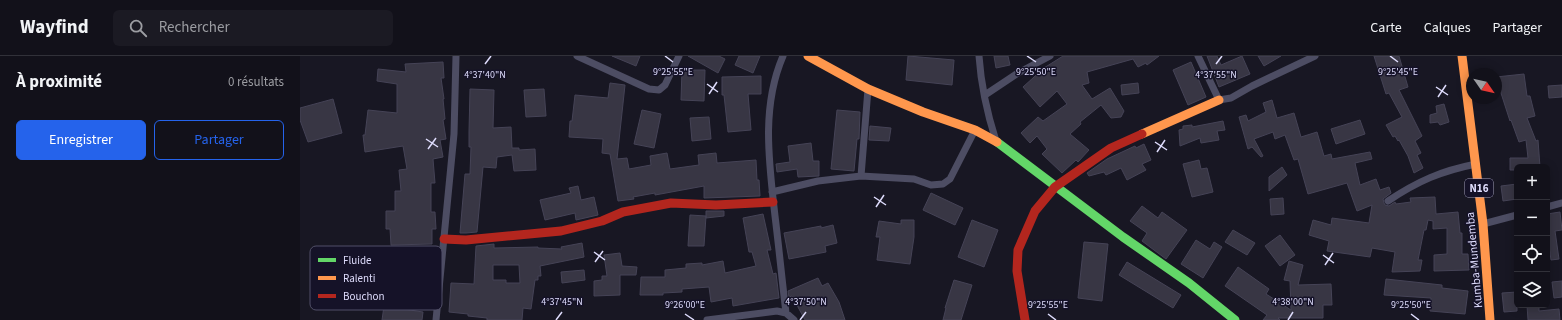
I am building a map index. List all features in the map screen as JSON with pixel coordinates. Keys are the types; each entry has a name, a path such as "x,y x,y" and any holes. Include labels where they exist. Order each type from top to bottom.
{"main road":[{"path":"808,56 868,89 923,112 975,130 996,141 1034,169 1055,187 1189,283 1235,320"},
{"name":"Kumba-Mundemba","path":"1462,56 1483,224 1490,320"},
{"path":"1025,320 1017,271 1018,250 1027,226 1035,211 1055,187 1111,148 1218,100"},
{"path":"444,239 466,240 561,231 602,221 623,212 671,203 716,206 773,197"}],"street":[{"path":"442,259 454,134 456,56"},
{"path":"577,56 649,89 659,90 665,85 680,56"},
{"path":"783,56 777,70 771,92 768,123 773,197 786,313"},
{"path":"979,56 980,72 988,115 996,141"},
{"path":"985,95 1018,72 1050,56"},
{"path":"1198,56 1218,100 1231,98 1252,86 1315,56"},
{"path":"861,176 868,89"},
{"path":"773,197 818,181 861,176 914,179 931,185 943,184 950,179 975,130"},
{"path":"1388,201 1429,177 1452,169 1476,164"},
{"path":"1550,206 1562,203"},
{"path":"1483,224 1514,216"},
{"path":"436,320 437,310"},
{"path":"708,320 777,311 786,313 794,320"}],"building":[{"path":"612,56 640,56 636,66"},
{"path":"688,56 719,56 725,59 718,73"},
{"path":"739,56 760,56 753,73 735,65"},
{"path":"908,56 954,60 952,85 906,80"},
{"path":"994,56 1008,56 1010,65 996,68"},
{"path":"1063,56 1159,56 1147,65 1146,63 1138,67 1133,59 1087,72 1089,83 1082,85 1092,99 1110,88 1124,111 1121,117 1111,118 1101,105 1080,122 1081,124 1070,134 1089,150 1078,162 1076,160 1062,173 1042,154 1047,149 1037,136 1030,143 1021,133 1038,117 1043,121 1067,104 1057,91 1040,107 1023,87 1044,68"},
{"path":"1207,56 1217,56 1221,65 1242,56 1250,74 1219,87"},
{"path":"1258,56 1281,56 1264,66"},
{"path":"1374,56 1399,56 1408,87 1399,90 1422,136 1415,141 1421,153 1417,155 1423,168 1414,173 1408,156 1399,140 1398,141 1395,136 1393,137 1386,125 1402,117 1389,93 1386,94"},
{"path":"443,62 444,78 441,78 445,119 443,120 446,139 440,140 443,157 433,159 435,183 431,183 431,212 435,212 436,229 432,229 432,244 391,245 390,229 386,229 386,211 395,211 395,191 401,191 399,170 407,169 403,146 365,152 363,135 365,135 368,110 397,113 397,84 377,81 378,69 406,72 405,64"},
{"path":"1191,62 1206,97 1188,105 1173,70"},
{"path":"682,70 705,70 704,101 681,100"},
{"path":"1524,74 1527,96 1530,96 1535,116 1527,118 1536,141 1538,140 1540,164 1514,164 1514,170 1510,170 1510,158 1528,158 1526,140 1519,142 1502,96 1502,76"},
{"path":"761,76 761,94 748,94 751,130 728,132 724,95 722,95 722,77"},
{"path":"610,83 625,85 617,159 627,158 629,169 651,165 650,156 667,153 670,169 699,165 698,155 716,153 717,163 756,160 757,180 759,180 760,196 704,198 704,186 655,195 655,193 633,197 634,199 618,201 610,154 602,153 603,139 569,137 570,121 572,121 575,95 608,98"},
{"path":"1138,83 1139,93 1122,95 1121,85"},
{"path":"1562,85 1562,97 1549,98 1548,86"},
{"path":"470,89 494,90 493,128 511,127 512,148 519,148 519,150 535,149 536,170 514,171 512,155 497,157 496,168 483,167 477,232 460,233 465,174 470,174"},
{"path":"544,89 546,116 526,117 524,90"},
{"path":"333,99 342,133 308,142 300,120 300,108"},
{"path":"1272,100 1277,118 1294,113 1301,137 1317,132 1324,156 1331,154 1332,159 1370,152 1372,159 1355,163 1360,185 1376,179 1380,190 1389,187 1391,193 1383,199 1385,205 1389,206 1395,202 1396,204 1411,202 1410,198 1435,197 1436,214 1458,212 1460,233 1462,233 1462,254 1468,254 1469,270 1434,271 1434,255 1447,254 1447,228 1433,229 1433,221 1428,220 1426,230 1424,230 1418,260 1422,260 1420,271 1392,272 1395,252 1372,248 1370,257 1327,251 1329,241 1309,235 1313,220 1331,225 1332,218 1369,223 1372,205 1357,211 1347,183 1308,194 1298,159 1294,160 1285,135 1275,139 1273,132 1254,139 1263,156 1261,157 1252,147 1248,149 1239,117 1246,115 1248,121 1266,112 1263,103"},
{"path":"1444,104 1449,122 1440,125 1438,122 1430,123 1430,115 1437,113 1436,106"},
{"path":"642,110 661,114 654,148 634,144"},
{"path":"837,110 860,112 859,139 857,139 854,171 831,169"},
{"path":"709,117 711,139 692,141 690,118"},
{"path":"1360,120 1365,134 1336,144 1331,129"},
{"path":"1223,121 1225,130 1217,131 1219,140 1201,143 1200,138 1180,146 1179,130 1183,129 1183,126 1192,125 1192,127"},
{"path":"870,126 891,128 889,141 869,140"},
{"path":"811,143 813,161 819,161 819,176 798,177 797,169 777,172 776,164 790,162 788,146"},
{"path":"1144,144 1151,160 1142,164 1146,170 1127,180 1121,168 1106,175 1104,172 1089,176 1087,173 1107,159 1135,146 1136,148"},
{"path":"1199,160 1201,169 1207,168 1213,192 1192,197 1183,164"},
{"path":"1282,167 1287,175 1269,191 1269,177"},
{"path":"1514,184 1514,199 1503,201 1501,186"},
{"path":"578,186 581,200 594,197 598,215 576,220 575,213 545,220 540,200 571,193 569,188"},
{"path":"931,193 963,208 955,225 923,210"},
{"path":"1283,198 1284,214 1271,215 1270,199"},
{"path":"1142,206 1158,218 1162,212 1187,230 1166,259 1142,241 1147,233 1130,221"},
{"path":"706,211 724,211 724,216 706,218"},
{"path":"1560,212 1562,230 1555,231 1559,259 1551,260 1550,253 1550,214"},
{"path":"763,214 771,250 767,250 773,274 776,273 779,298 733,306 732,298 711,302 709,287 682,289 682,292 663,293 663,295 640,295 641,277 665,277 665,270 686,268 686,264 702,263 702,265 723,261 725,273 756,266 752,252 749,252 743,218"},
{"path":"690,215 706,216 704,246 688,246"},
{"path":"901,220 914,220 914,237 910,264 877,260 880,237 876,237 879,221 901,224"},
{"path":"972,220 998,230 984,267 958,257"},
{"path":"833,225 837,243 825,246 826,252 789,259 784,233"},
{"path":"1233,230 1255,243 1247,255 1225,242"},
{"path":"1280,235 1295,255 1280,266 1265,246"},
{"path":"1196,240 1210,249 1214,242 1222,247 1203,278 1181,264"},
{"path":"1084,242 1108,244 1102,301 1078,298"},
{"path":"582,243 584,257 540,266 541,276 538,276 538,280 535,280 531,309 523,308 522,320 487,320 487,318 468,316 468,314 449,312 451,283 474,284 476,246 494,244 494,248 538,247 562,249 561,247","holes":["493,265 519,265 520,283 506,283 506,280 493,280"]},
{"path":"620,253 622,266 637,267 636,275 620,275 620,295 594,296 594,281 602,280 602,276 607,276 604,255"},
{"path":"1289,261 1303,265 1298,285 1331,284 1332,305 1323,305 1323,318 1278,318 1280,320 1263,320 1267,315 1225,286 1238,267 1269,289 1266,294 1291,310 1290,281 1284,280"},
{"path":"1127,262 1181,295 1173,308 1119,275"},
{"path":"584,270 585,280 562,283 561,272"},
{"path":"818,278 822,286 828,283 839,302 845,320 805,320 792,296 789,297 788,291"},
{"path":"1386,279 1442,285 1442,288 1468,291 1465,314 1430,311 1431,298 1384,295"},
{"path":"954,280 972,285 961,320 943,320 945,308"},
{"path":"1562,281 1562,297 1554,298 1552,282"},
{"path":"1514,292 1514,308 1517,308 1517,311 1504,312 1502,293"},
{"path":"1527,308 1539,308 1539,311 1559,309 1560,320 1528,320"},
{"path":"383,310 410,310 423,312 422,320 382,320"}],"traffic: fast":[{"path":"997,142 1123,237 1189,283 1235,320"}],"traffic: slow":[{"path":"808,56 868,89 923,112 975,130 997,142"},
{"path":"1462,56 1483,224 1490,320"},
{"path":"1142,134 1219,100"}],"traffic: jam":[{"path":"1025,320 1017,271 1018,250 1035,211 1055,187 1111,148 1142,134"},
{"path":"444,239 466,240 561,231 602,221 623,212 671,203 716,205 773,202"}]}
